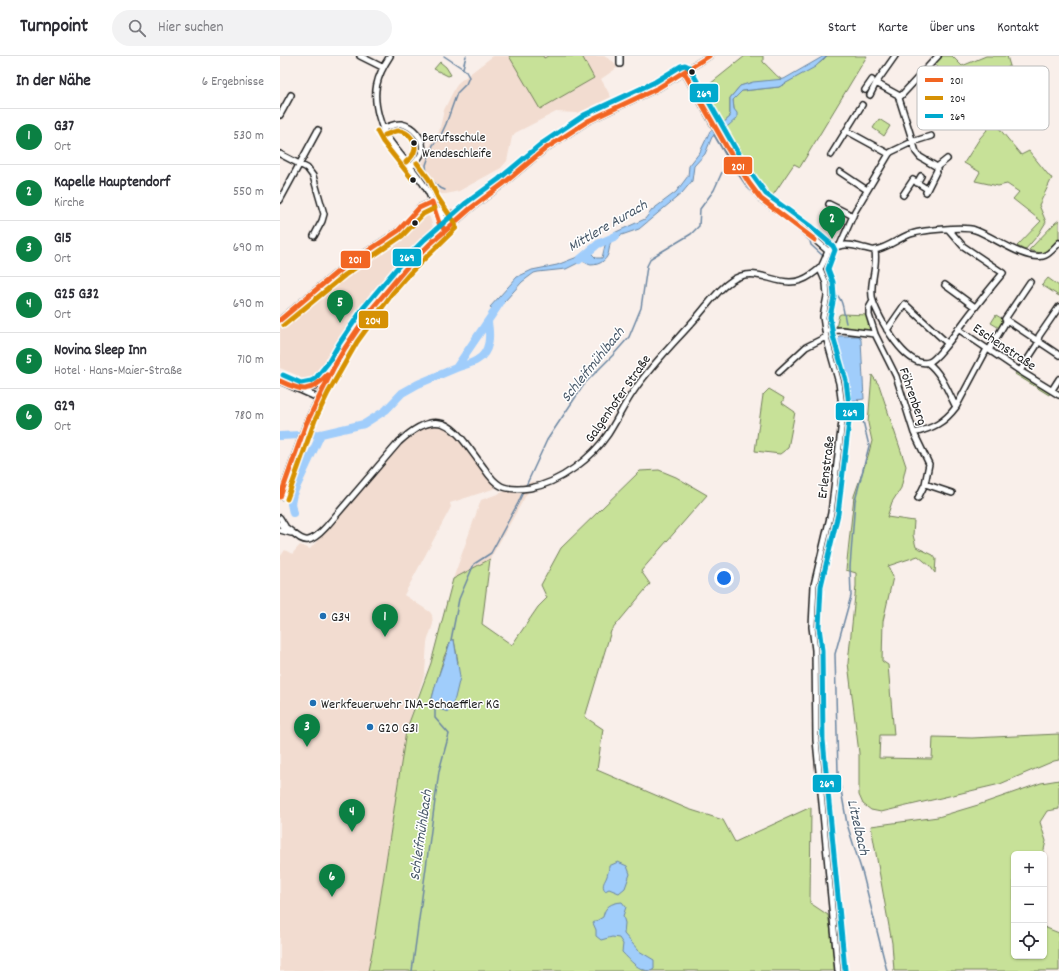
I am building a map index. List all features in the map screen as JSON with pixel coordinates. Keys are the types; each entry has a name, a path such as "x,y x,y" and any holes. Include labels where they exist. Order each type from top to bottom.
{"street":[{"path":"360,56 382,67"},
{"path":"390,56 382,67 376,86 375,97 382,128 426,189 432,202 438,223 445,230"},
{"path":"620,56 620,64"},
{"path":"280,497 306,424 334,367 370,311 407,267 449,226 545,149 594,118 658,88 709,56"},
{"path":"865,90 874,82 895,56"},
{"path":"929,66 938,56"},
{"path":"684,72 741,172 761,198 806,232 828,251"},
{"path":"899,98 917,79"},
{"path":"870,95 874,82"},
{"path":"874,82 898,95 916,152 920,157 937,167"},
{"path":"280,115 291,95"},
{"path":"832,155 862,105"},
{"path":"382,128 396,124 402,125 412,130 419,136 422,150 418,160 411,167"},
{"path":"280,200 318,130"},
{"path":"847,131 889,154"},
{"path":"840,245 867,190 889,154 912,142 931,136"},
{"path":"280,154 300,164 311,172 324,210 322,222 314,236"},
{"path":"903,195 913,180 926,190 937,170 937,167 947,159"},
{"path":"840,172 867,190"},
{"path":"917,183 921,176"},
{"path":"432,202 449,226"},
{"path":"280,320 341,269 398,231 419,208 432,202"},
{"path":"829,204 853,216"},
{"path":"437,209 447,214 453,214 471,208"},
{"path":"820,269 828,251 840,245 862,247 874,250 921,231 962,228 975,230 1025,254 1035,256 1043,256 1050,252 1059,243"},
{"path":"928,363 933,360 1003,273 963,246 950,230"},
{"path":"874,250 876,259 871,288 873,301 887,330 904,353 916,361 928,363 935,368 956,407"},
{"name":"Erlenstraße","path":"820,269 826,283 827,296 823,317 825,331 840,383 843,413 831,513 814,585 812,618 815,650 816,740 838,971"},
{"name":"Galgenhofer Straße","path":"280,524 282,530 308,540 314,538 326,527 399,442 407,434 427,423 435,422 450,426 456,431 488,474 500,486 522,489 551,481 569,472 591,455 608,433 633,392 645,377 669,348 731,281 740,276 750,274 766,276 782,282 790,283 801,281 820,269"},
{"path":"1030,282 1005,319 1059,355"},
{"path":"945,285 975,307"},
{"name":"Föhrenberg","path":"873,301 869,308 869,315 875,334 896,376 914,433 929,464 925,484 918,498"},
{"path":"887,330 905,304 947,343"},
{"path":"1020,371 1037,344 1039,336 1059,307"},
{"path":"914,433 931,429 948,417 956,407 988,349 1008,320"},
{"name":"Eschenstraße","path":"958,329 1020,371 1059,395"},
{"path":"825,331 842,330 875,334"},
{"path":"779,372 806,347 826,337"},
{"path":"300,390 313,388 320,384 334,367"},
{"path":"1052,390 1059,379"},
{"path":"280,380 318,398"},
{"path":"925,484 952,493"},
{"name":"Galgenhofer Straße","path":"280,518 282,530"}],"shaded area":[{"path":"493,56 604,56 614,62 617,68 601,79 611,97 578,113 556,112 515,133 512,137 507,161 501,168 459,191 438,194 420,169 434,137 439,132 444,110 455,88 459,82"},
{"path":"424,212 430,218 433,227 368,303 313,378 302,379 297,375 280,368 280,326 315,296 343,275 376,251 393,242 403,234"},
{"path":"433,425 444,427 453,433 496,488 450,503 451,507 404,595 430,612 432,615 433,624 427,642 425,673 406,731 368,971 280,971 280,557 285,550 292,554 300,545 310,549 402,444 422,429"},
{"path":"534,481 490,559 453,579 481,500"}],"green space":[{"path":"509,56 543,56 544,58 548,56 582,56 594,78 540,109"},
{"path":"745,56 763,56 763,62 782,80 740,86 730,98 730,117 719,125 707,110 700,92"},
{"path":"827,56 867,56 800,167 794,164 769,201 754,187 741,168 722,130 732,121 734,109 733,100 742,91 779,87 821,62"},
{"path":"941,56 952,56 962,66 936,66 935,63"},
{"path":"986,56 1007,56 1010,66 962,66"},
{"path":"440,62 446,67 451,75 448,76 434,69"},
{"path":"879,119 890,126 884,136 873,128"},
{"path":"987,130 1001,130 1021,155 1029,151 1052,178 1039,205 1046,222 1038,235 1025,250 1017,246 1041,221 1013,199 1019,192 1007,184 998,186 975,181 980,172 964,163"},
{"path":"1059,220 1059,241 1055,245 1043,253 1029,250 1055,223"},
{"path":"1048,278 1059,286 1059,296 1042,285"},
{"path":"839,315 869,315 875,334 836,328"},
{"path":"996,315 1006,321 1001,329 991,323"},
{"path":"1017,371 1050,392 1049,395 1015,374"},
{"path":"872,375 879,385 906,466 901,488 892,502 887,517 914,521 913,535 916,547 933,555 936,559 935,573 930,566 918,556 888,566 893,577 883,621 882,661 888,665 894,735 880,735 879,758 932,759 933,737 972,738 1059,734 1059,760 1000,784 881,812 871,810 863,804 859,795 859,753 848,663 856,573 846,570 854,496 872,441 868,423"},
{"path":"769,389 784,398 782,403 795,412 788,448 780,454 755,451 763,395"},
{"path":"659,470 676,477 707,495 641,571 650,584 611,631 585,717 603,729 597,770 688,809 723,820 735,842 811,807 810,903 828,915 838,971 368,971 406,731 431,663 453,579 490,559 482,624 512,645 538,607 547,598 541,585 561,548 640,471","holes":["451,640 454,640 458,662 441,710 430,705 444,657"]},
{"path":"1059,780 1059,809 1047,811 1040,822 1046,841 1044,851 1011,851 1011,959 1047,959 1047,928 1059,933 1059,971 894,971 892,943 871,826 938,817 1041,783"}],"water":[{"path":"824,56 827,56 815,67 779,87 742,91 733,100 737,118 712,137 705,154 694,166 692,181 682,193 639,229 613,238 607,256 603,261 598,264 591,265 582,261 566,269 534,273 522,282 496,311 490,307 517,277 532,270 557,265 590,252 596,258 602,258 607,237 645,219 652,210 676,192 688,176 689,166 700,152 710,131 730,117 730,98 740,86 753,82 784,79"},
{"path":"839,336 859,336 861,340 864,399 851,401 845,374 834,341"},
{"path":"451,640 454,640 460,677 455,698 448,712 430,706 436,683"},
{"path":"618,862 627,866 630,874 625,888 619,893 609,889 605,891 603,885 609,866"},
{"path":"622,902 626,907 623,916 625,923 624,934 639,951 654,960 654,969 651,971 646,971 638,967 628,959 622,952 623,944 619,938 612,937 601,940 596,936 596,930 593,923 603,917 605,910 609,906"}],"waterway":[{"path":"444,56 465,70 469,77 466,84 457,93 446,124 440,137 433,145 426,165 427,173 438,187 445,190"},
{"path":"463,68 466,56"},
{"name":"Schleifmühlbach","path":"451,640 459,599 474,564 491,553 518,503 547,440 585,383 629,337 641,308 647,266 651,258 691,234 699,226 700,209 714,190 728,159 714,135"},
{"name":"Litzelbach","path":"728,159 747,187 758,199"},
{"name":"Litzelbach","path":"762,203 810,241 811,245 822,255"},
{"name":"Mittlere Aurach","path":"579,260 598,244 616,236"},
{"name":"Litzelbach","path":"826,264 826,274 830,284 841,301 846,323"},
{"name":"Mittlere Aurach","path":"280,436 321,434 364,424 386,410 402,393 418,384 456,368 500,303"},
{"name":"Mittlere Aurach","path":"456,368 475,361 482,357 485,353 489,338 488,322"},
{"name":"Litzelbach","path":"858,400 869,446 855,501 850,567 851,596 835,654 838,773 847,824 863,875 887,971"},
{"name":"Mittlere Aurach","path":"293,513 291,504 293,494 321,434"},
{"name":"Schleifmühlbach","path":"412,971 439,771 449,734 435,718 435,708"}],"transit line":[{"name":"201","path":"280,497 306,424 334,367 370,311 407,267 430,244 471,208 545,149 588,121 658,88 709,56"},
{"name":"269","path":"283,375 301,383 315,379 328,363 364,307 402,262 425,239 466,203 499,179 541,144 584,115 655,82 681,66 685,65 689,67 743,162 766,194 810,226 833,246 835,250 828,269 833,282 834,297 830,317 833,336 846,381 850,413 838,514 821,586 819,627 822,650 823,740 845,970"},
{"name":"201","path":"684,72 726,146 761,199 815,240"},
{"name":"204","path":"377,131 383,142 413,180"},
{"name":"204","path":"385,135 400,131 411,137 415,149 412,156 406,162"},
{"name":"204","path":"287,499 315,420 328,393 357,342 392,294 411,272 456,228 455,223 438,198 429,179 417,163"},
{"name":"201","path":"432,202 439,223 445,230"},
{"name":"201","path":"280,320 341,269 398,231 419,208 432,202"},
{"name":"204","path":"284,325 345,275 402,236 423,214 435,208"},
{"name":"201","path":"280,381 300,389 305,389 315,385 327,375"}],"place":[{"name":"Berufsschule Wendeschleife","path":"414,143"},
{"name":"Kapelle Hauptendorf","path":"832,239"},
{"name":"Novina Sleep Inn","path":"340,323"},
{"name":"G34","path":"323,616"},
{"name":"G37","path":"385,637"},
{"name":"Werkfeuerwehr INA-Schaeffler KG","path":"313,703"},
{"name":"G20 G31","path":"370,727"},
{"name":"G15","path":"307,747"},
{"name":"G25 G32","path":"352,832"},
{"name":"G29","path":"332,897"}]}
